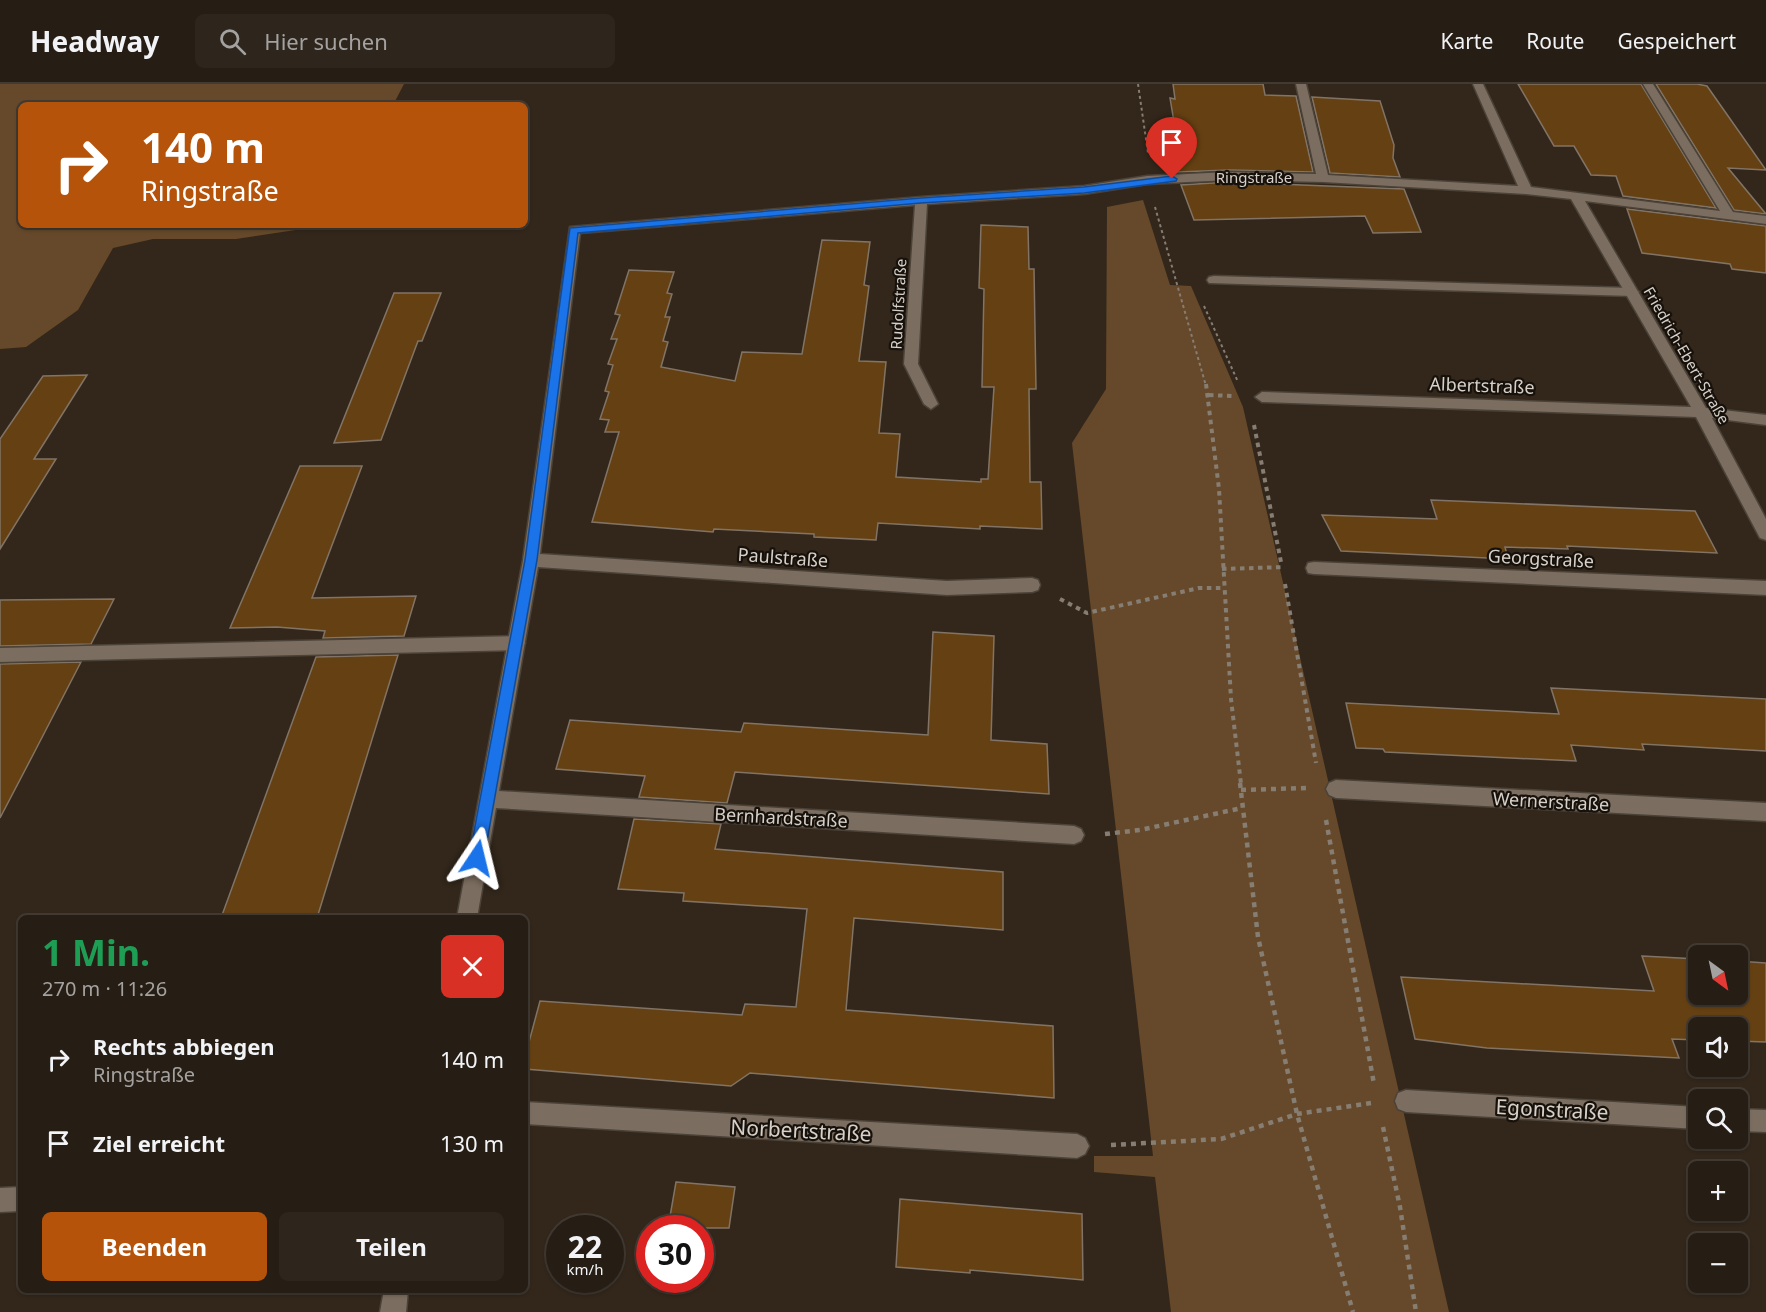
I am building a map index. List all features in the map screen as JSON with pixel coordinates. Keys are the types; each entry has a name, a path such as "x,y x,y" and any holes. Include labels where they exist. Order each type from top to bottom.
{"street":[{"path":"1301,84 1323,178"},
{"path":"1478,84 1526,190"},
{"path":"1648,84 1728,214"},
{"name":"Ringstraße","path":"468,915 531,560 574,230 1084,190 1150,180 1229,176 1323,178 1526,190 1766,220"},
{"name":"Friedrich-Ebert-Straße","path":"1575,195 1701,412 1766,534"},
{"name":"Rudolfstraße","path":"921,201 912,364 931,404"},
{"path":"1214,280 1632,292"},
{"name":"Albertstraße","path":"1262,397 1701,412 1766,420"},
{"name":"Paulstraße","path":"531,560 947,588 1032,585"},
{"name":"Georgstraße","path":"1314,568 1766,588"},
{"path":"0,655 516,643"},
{"name":"Wernerstraße","path":"1336,789 1766,812"},
{"name":"Bernhardstraße","path":"487,799 1074,834"},
{"name":"Egonstraße","path":"1406,1101 1688,1117"},
{"name":"Norbertstraße","path":"528,1113 1077,1146"},
{"path":"1748,1120 1766,1121"},
{"path":"0,1200 18,1199"},
{"path":"393,1312 396,1293"}],"path":[{"path":"1138,84 1150,180 1209,395 1219,489 1231,699 1257,938 1297,1114 1353,1312"},
{"path":"1222,569 1314,568"},
{"path":"1087,613 1199,588 1224,588"},
{"path":"1241,790 1310,788"},
{"path":"1128,834 1217,810 1242,808"},
{"path":"1077,1146 1221,1139 1297,1114 1377,1102 1406,1101"}],"shaded area":[{"path":"0,84 404,84 395,102 18,102 18,228 309,228 236,239 153,239 113,248 78,310 26,347 0,349"},
{"path":"1143,200 1170,285 1191,286 1243,407 1449,1312 1171,1312 1155,1177 1094,1172 1094,1156 1153,1156 1072,443 1106,389 1107,207"}],"building":[{"path":"1173,84 1263,84 1265,95 1296,96 1313,172 1229,170 1177,172 1163,134 1176,134 1170,98 1175,99"},
{"path":"1518,84 1641,84 1716,208 1623,196 1616,176 1591,175 1574,146 1554,146"},
{"path":"1656,84 1707,86 1766,170 1728,168 1766,214 1734,210"},
{"path":"1312,97 1380,101 1394,145 1393,158 1400,177 1330,173"},
{"path":"1229,182 1404,189 1421,232 1373,233 1365,216 1194,220 1181,185"},
{"path":"1627,209 1766,226 1766,273 1732,269 1730,264 1642,253"},
{"path":"981,225 1028,227 1029,269 1034,269 1036,389 1029,389 1030,482 1041,482 1042,529 980,526 980,529 878,523 876,540 714,529 713,532 592,522 619,432 605,432 609,420 600,419 609,392 605,391 613,365 608,364 617,339 611,339 620,315 615,314 629,270 674,272 667,293 672,294 665,317 670,317 663,341 668,342 661,367 735,381 742,352 802,354 822,240 870,242 864,285 869,286 859,361 886,362 879,433 900,434 896,477 981,482 981,479 988,479 994,387 982,387 984,289 979,288"},
{"path":"394,293 441,293 422,341 418,341 381,440 334,443"},
{"path":"87,375 34,459 56,459 0,549 0,439 43,376"},
{"path":"300,466 362,466 312,598 416,596 404,636 323,638 325,631 277,627 230,628"},
{"path":"1431,500 1695,511 1717,553 1567,546 1568,549 1505,547 1508,559 1341,551 1322,515 1437,519"},
{"path":"114,599 91,644 0,646 0,600"},
{"path":"933,632 994,636 991,740 1047,744 1049,794 735,772 727,803 639,797 645,776 556,769 570,720 741,732 744,723 928,735"},
{"path":"398,655 318,915 222,915 316,657"},
{"path":"81,662 35,751 0,818 0,664"},
{"path":"1551,688 1766,699 1766,751 1642,744 1644,750 1571,745 1576,761 1385,752 1383,749 1356,748 1346,703 1559,714"},
{"path":"634,819 721,824 715,849 1003,872 1003,930 854,918 846,1010 1053,1026 1054,1098 750,1073 731,1086 528,1069 528,1046 540,1001 742,1015 745,1004 796,1007 807,909 683,901 684,893 618,889"},
{"path":"1642,956 1688,958 1688,1005 1748,1005 1748,962 1766,963 1766,1042 1748,1041 1748,1017 1688,1017 1688,1040 1672,1039 1679,1058 1487,1048 1415,1039 1401,977 1654,991"},
{"path":"676,1182 735,1187 729,1228 714,1228 714,1215 670,1215"},
{"path":"900,1199 1082,1214 1083,1280 970,1270 970,1273 896,1267"}],"route":[{"path":"477,858 531,560 574,230 1084,190 1147,180 1172,179"}]}
